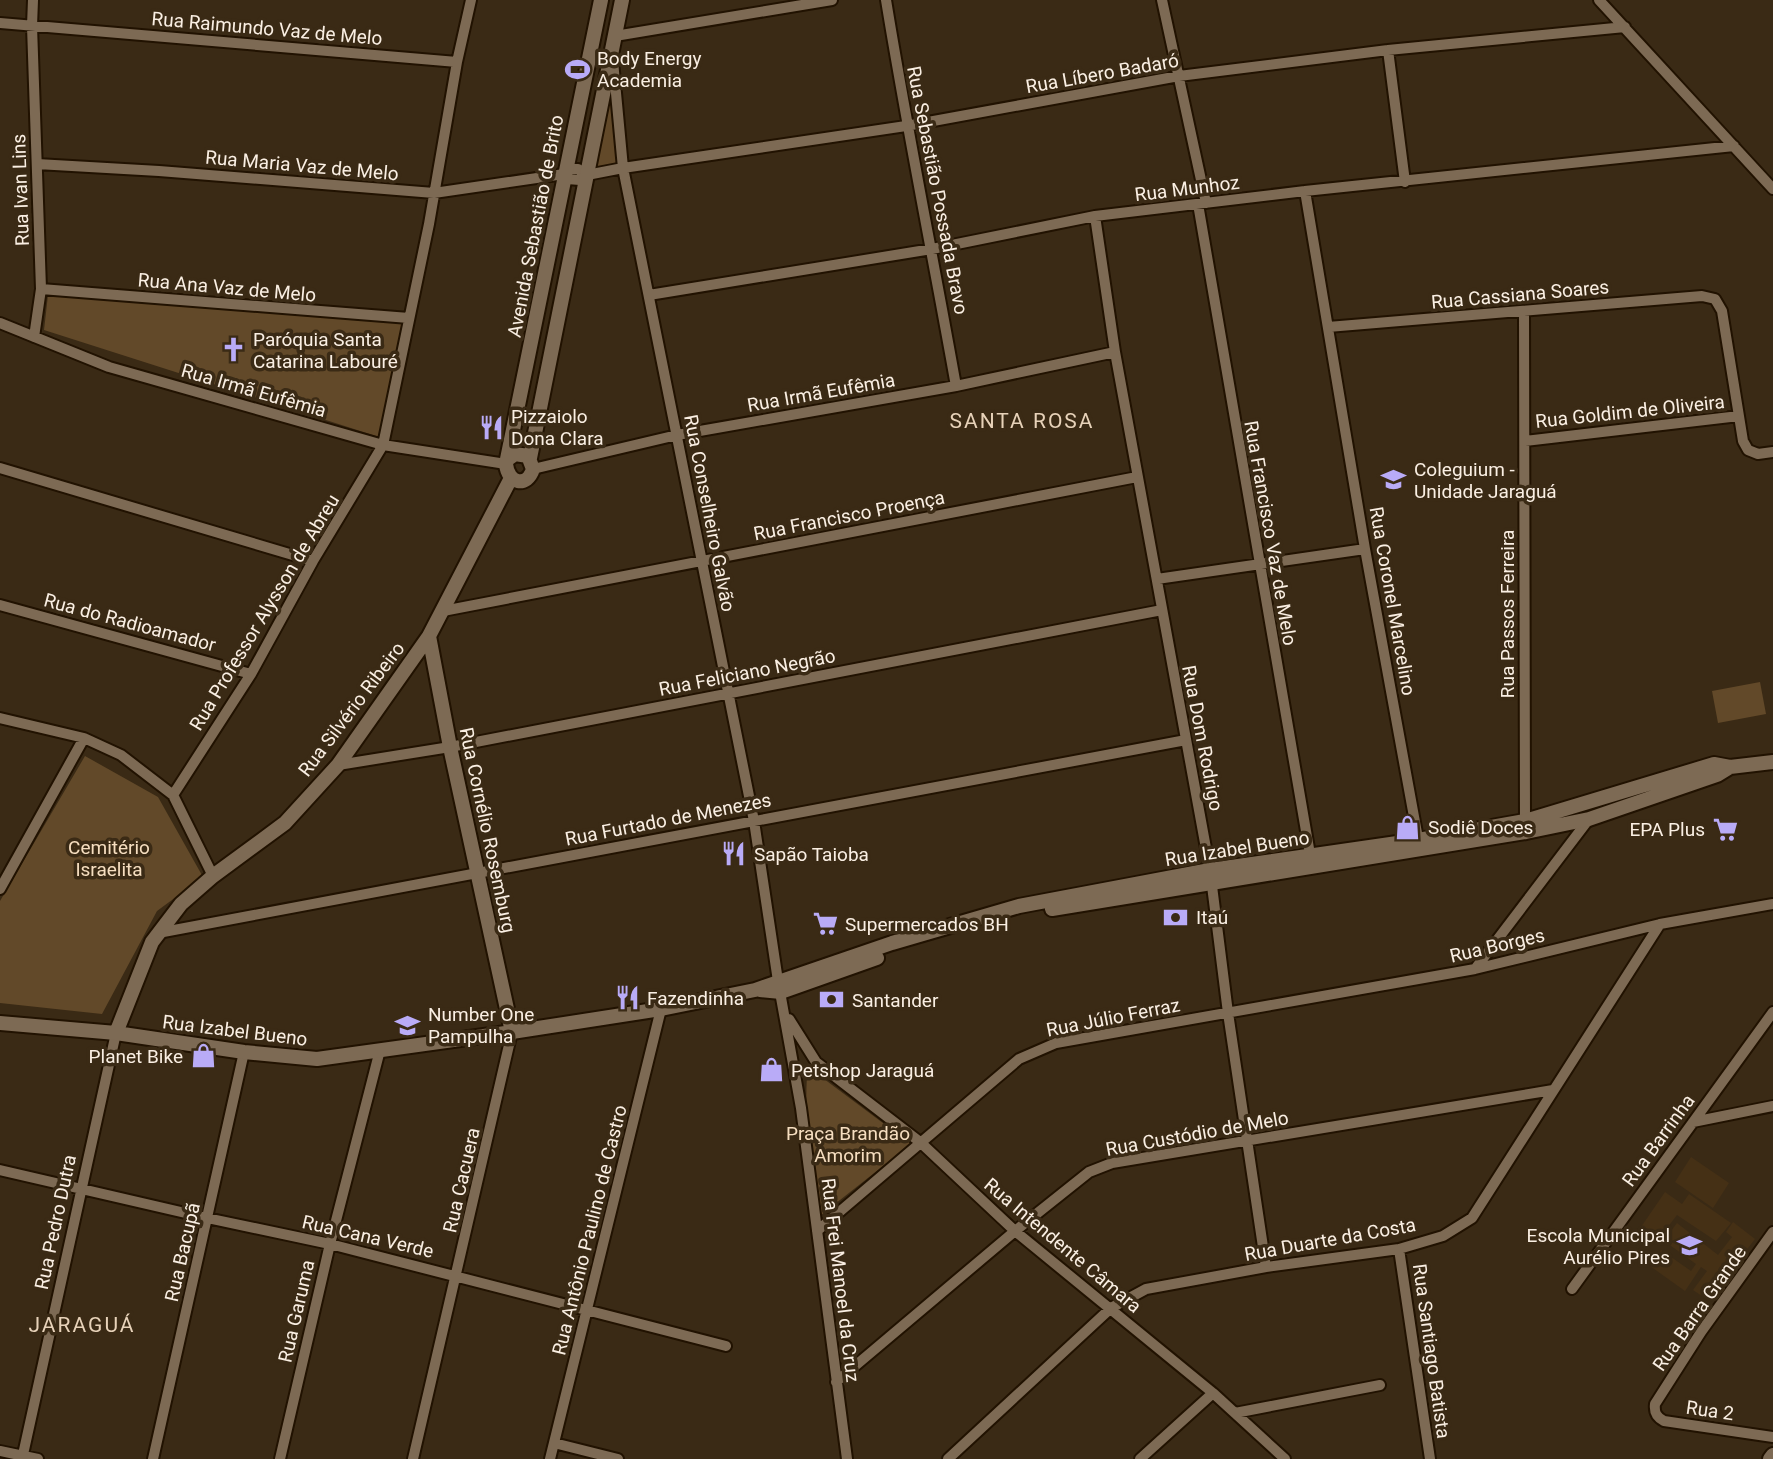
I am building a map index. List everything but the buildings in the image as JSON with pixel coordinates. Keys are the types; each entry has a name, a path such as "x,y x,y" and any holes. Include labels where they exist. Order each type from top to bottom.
{"street":[{"name":"Rua Ivan Lins","path":"33,0 41,289 34,337"},
{"name":"Rua Professor Alysson de Abreu","path":"173,795 251,674 313,561 383,445 471,0"},
{"name":"Avenida Sebastião de Brito","path":"508,467 564,174 601,0"},
{"path":"532,464 520,454 508,467 517,481 526,480 532,464 622,0"},
{"path":"746,0 749,13"},
{"path":"615,36 832,0"},
{"name":"Rua Sebastião Possada Bravo","path":"886,0 906,126 932,249 956,386"},
{"name":"Rua Francisco Vaz de Melo","path":"1162,0 1202,204 1259,565 1311,861"},
{"path":"1600,0 1773,189"},
{"name":"Rua Raimundo Vaz de Melo","path":"0,23 457,62"},
{"name":"Rua Líbero Badaró","path":"587,175 906,126 1179,76 1388,50 1625,27"},
{"path":"1388,50 1405,182"},
{"name":"Rua Conselheiro Galvão","path":"612,51 623,168 754,821 780,987"},
{"name":"Rua Munhoz","path":"649,295 932,249 1095,216 1734,146"},
{"name":"Rua Maria Vaz de Melo","path":"37,164 434,193 564,174 567,179 573,181 587,175"},
{"name":"Rua Coronel Marcelino","path":"1305,191 1365,549 1419,845"},
{"name":"Rua Dom Rodrigo","path":"1095,216 1115,352 1211,876 1228,1013 1266,1267"},
{"name":"Rua Ana Vaz de Melo","path":"41,289 410,318"},
{"name":"Rua Cassiana Soares","path":"1328,327 1702,296 1715,299 1722,311 1740,416"},
{"name":"Rua Passos Ferreira","path":"1524,311 1525,826"},
{"name":"Rua Irmã Eufêmia","path":"0,323 108,366 383,445 508,467"},
{"name":"Rua Irmã Eufêmia","path":"532,464 677,435 956,386 1115,352"},
{"path":"1740,416 1748,450 1758,453 1773,452"},
{"name":"Rua Goldim de Oliveira","path":"1525,441 1740,416"},
{"name":"Rua Silvério Ribeiro","path":"116,1033 158,933 181,904 212,876 285,823 338,765 429,636 508,467"},
{"path":"0,468 313,561"},
{"name":"Rua Francisco Proença","path":"443,611 1137,477"},
{"path":"1157,579 1365,549"},
{"name":"Rua do Radioamador","path":"0,605 251,674"},
{"name":"Rua Feliciano Negrão","path":"338,765 450,747 1162,610"},
{"name":"Rua Cornélio Rosemburg","path":"429,636 450,747 512,1032"},
{"path":"416,654 424,652 432,655"},
{"path":"0,718 84,738 121,755 173,795 212,876"},
{"path":"0,889 84,738"},
{"name":"Rua Furtado de Menezes","path":"158,933 1185,740"},
{"name":"Rua Izabel Bueno","path":"0,1023 116,1033 244,1052 317,1059 512,1032 780,987 892,943 1019,906 1419,845 1525,826 1649,782 1714,764 1730,767 1773,762"},
{"name":"Rua Izabel Bueno","path":"1525,826 1575,828 1589,819 1717,775 1730,767"},
{"path":"1589,819 1600,806 1642,789 1649,782"},
{"path":"1475,969 1575,828"},
{"name":"Rua Borges","path":"1228,1013 1475,969 1660,924 1773,904"},
{"name":"Rua Duarte da Costa","path":"948,1459 1111,1308 1146,1289 1266,1267 1399,1249 1443,1236 1472,1218 1660,924"},
{"name":"Rua Frei Manoel da Cruz","path":"780,987 801,1108 846,1459"},
{"name":"Rua Antônio Paulino de Castro","path":"550,1459 661,1009"},
{"name":"Rua Barrinha","path":"1572,1289 1773,1012"},
{"name":"Rua Júlio Ferraz","path":"817,1231 1019,1059 1056,1043 1228,1013"},
{"name":"Rua Intendente Câmara","path":"786,1014 816,1062 920,1142 1015,1231 1213,1393 1285,1459"},
{"name":"Rua Cacuera","path":"413,1459 512,1032"},
{"name":"Rua Pedro Dutra","path":"22,1457 116,1033"},
{"name":"Rua Garuma","path":"280,1459 330,1244 380,1050"},
{"name":"Rua Bacupã","path":"153,1459 244,1052"},
{"path":"795,1075 798,1067 807,1062 816,1062"},
{"name":"Rua Custódio de Melo","path":"836,1382 1089,1172 1112,1163 1553,1090"},
{"path":"1693,1122 1773,1106"},
{"name":"Rua Cana Verde","path":"0,1170 330,1244 726,1346"},
{"name":"Rua Barra Grande","path":"1655,1404 1701,1332 1773,1232"},
{"name":"Rua Santiago Batista","path":"1399,1249 1430,1459"},
{"path":"1235,1413 1380,1385"},
{"path":"1140,1459 1213,1393"},
{"name":"Rua 2","path":"1655,1404 1656,1415 1664,1421 1773,1437"},
{"path":"554,1443 618,1459"},
{"path":"0,1451 38,1459"}],"shaded area":[{"name":"Escola Municipal Aurélio Pires","path":"1691,1157 1729,1183 1713,1208 1675,1182"},
{"name":"Escola Municipal Aurélio Pires","path":"1665,1192 1682,1204 1689,1194 1731,1223 1716,1241 1677,1215 1667,1228 1671,1231 1677,1223 1718,1255 1732,1237 1726,1232 1733,1222 1755,1239 1708,1300 1693,1290 1707,1271 1701,1267 1685,1291 1650,1266 1661,1250 1691,1271 1696,1264 1667,1243 1668,1240 1660,1235 1657,1239 1641,1227"}],"green space":[{"path":"613,74 625,163 592,171"},
{"path":"48,295 402,323 379,437 44,330"},
{"path":"1760,682 1766,714 1718,723 1712,691"},
{"name":"Cemitério Israelita","path":"85,756 158,797 203,877 157,911 102,1014 0,1003 0,901"},
{"name":"Praça Brandão Amorim","path":"808,1067 911,1144 821,1215 808,1123"}],"place":[{"name":"Body Energy Academia","path":"577,69"},
{"name":"Paróquia Santa Catarina Labouré","path":"233,350"},
{"name":"Pizzaiolo Dona Clara","path":"491,427"},
{"name":"Coleguium - Unidade Jaraguá","path":"1394,480"},
{"name":"Sodiê Doces","path":"1408,827"},
{"name":"EPA Plus","path":"1725,829"},
{"name":"Sapão Taioba","path":"734,854"},
{"name":"Itaú","path":"1176,917"},
{"name":"Supermercados BH","path":"825,924"},
{"name":"Fazendinha","path":"627,998"},
{"name":"Santander","path":"832,1000"},
{"name":"Number One Pampulha","path":"408,1025"},
{"name":"Planet Bike","path":"203,1056"},
{"name":"Petshop Jaraguá","path":"771,1070"},
{"name":"Escola Municipal Aurélio Pires","path":"1690,1246"}],"district":[{"name":"SANTA ROSA","path":"1022,421"},
{"name":"JARAGUÁ","path":"82,1325"}]}
